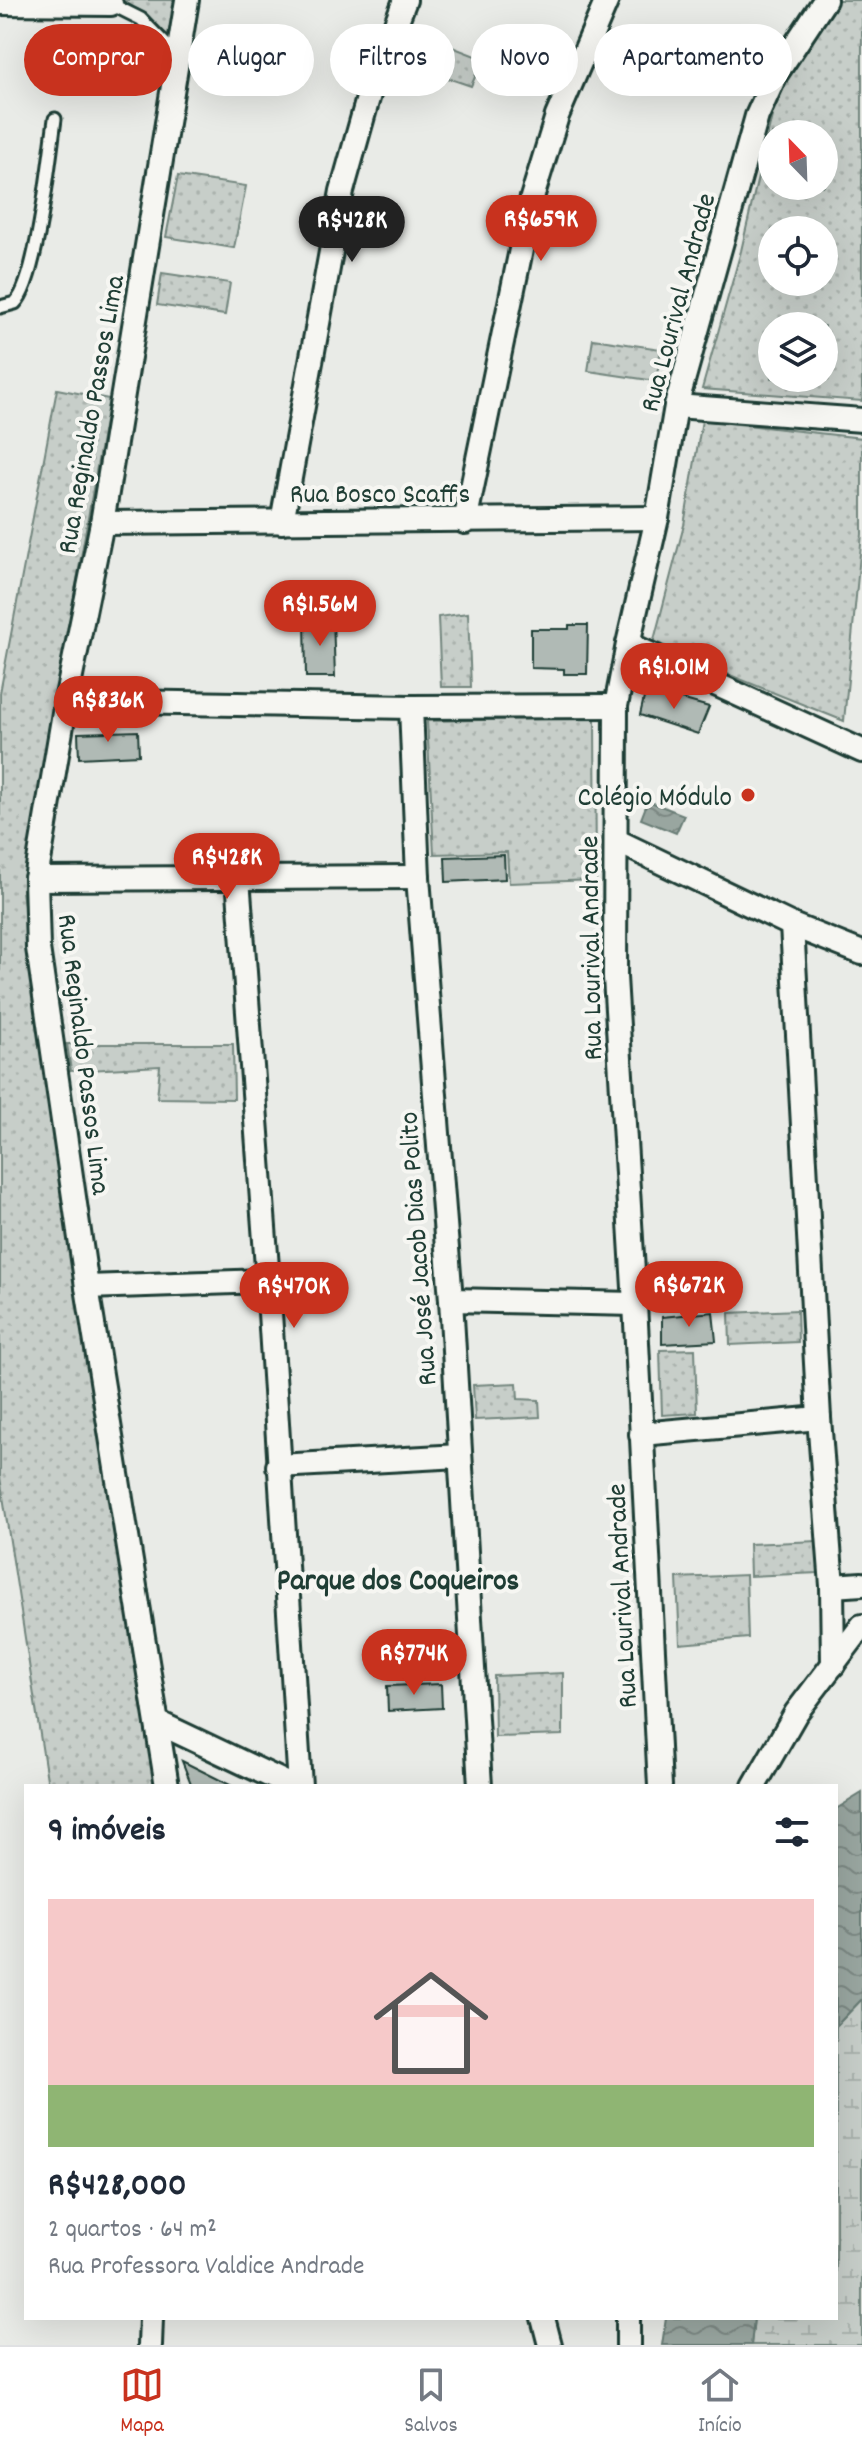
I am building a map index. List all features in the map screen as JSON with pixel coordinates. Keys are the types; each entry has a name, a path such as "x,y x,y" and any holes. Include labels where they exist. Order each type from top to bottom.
{"street":[{"name":"Rua Reginaldo Passos Lima","path":"167,1784 87,1287 38,948 36,879 66,701 102,523 187,0"},
{"path":"282,522 342,191 370,91 405,0"},
{"path":"465,522 531,201 557,116 607,0"},
{"name":"Rua Lourival Andrade","path":"660,1784 615,977 616,706 657,518 676,406 757,116 776,74 825,0"},
{"path":"0,3 114,2"},
{"path":"676,406 862,420"},
{"name":"Rua Bosco Scaffs","path":"102,523 657,518"},
{"path":"628,644 861,744"},
{"path":"66,701 411,707 616,706"},
{"name":"Rua José Jacob Dias Polito","path":"411,707 418,877 451,1300 480,1784"},
{"path":"617,841 792,925 862,953"},
{"path":"36,879 418,877"},
{"path":"238,878 268,1281 300,1784"},
{"path":"792,925 819,1418 832,1586 833,1665"},
{"path":"87,1287 268,1281"},
{"path":"451,1300 635,1304"},
{"path":"641,1434 819,1418"},
{"path":"278,1466 460,1456"},
{"path":"832,1586 862,1584"},
{"path":"755,1784 796,1713 862,1626"},
{"path":"157,1722 288,1784"},
{"path":"150,2345 151,2320"},
{"path":"544,2320 550,2345"},
{"path":"628,2320 628,2345"}],"lane":[{"path":"114,2 141,19 178,57"},
{"path":"0,307 15,303 27,285 55,119"}],"green space":[{"path":"177,0 172,24 154,24 125,1"},
{"path":"837,0 862,0 862,401 702,389 741,251 758,177 758,200 838,200 838,120 771,120 777,96 792,96 792,64"},
{"path":"455,48 471,54 471,86 455,81"},
{"path":"178,176 246,186 234,248 166,237"},
{"path":"162,273 230,283 225,315 157,305"},
{"path":"593,339 661,349 656,381 588,371"},
{"path":"57,389 109,399 22,891 66,1228 156,1784 48,1784 0,1477 0,693"},
{"path":"702,420 862,438 862,534 844,721 653,644 684,525"},
{"path":"468,613 471,687 441,687 438,617"},
{"path":"595,718 596,880 509,883 507,852 434,854 427,721"},
{"path":"67,1044 233,1044 234,1099 157,1098 160,1066 71,1071"},
{"path":"797,1310 798,1342 730,1345 729,1313"},
{"path":"695,1349 697,1413 662,1415 660,1350"},
{"path":"517,1383 518,1399 539,1400 540,1417 475,1420 473,1385"},
{"path":"818,1541 819,1573 750,1576 749,1544"},
{"path":"746,1575 748,1638 680,1644 677,1578"},
{"path":"563,1673 563,1735 495,1737 494,1676"},
{"path":"862,1999 862,2345 751,2345 754,2320 838,2320 838,2024"}],"water":[{"path":"648,801 684,815 676,833 641,819"},
{"path":"862,1793 862,1999 838,2024 838,1808"},
{"path":"666,2320 754,2320 751,2345 662,2345"}],"building":[{"path":"305,618 333,618 335,677 306,677"},
{"path":"569,625 588,625 587,674 564,674 564,669 531,668 531,629 569,629"},
{"path":"646,689 709,707 698,734 640,715"},
{"path":"138,731 139,755 79,758 78,733"},
{"path":"504,855 505,879 446,882 445,857"},
{"path":"713,1312 716,1341 662,1344 662,1317"},
{"path":"441,1684 442,1708 388,1711 387,1686"},
{"path":"182,1761 228,1784 191,1784"}],"place":[{"name":"Colégio Módulo","path":"748,795"}],"district":[{"name":"Parque dos Coqueiros","path":"398,1579"}]}
